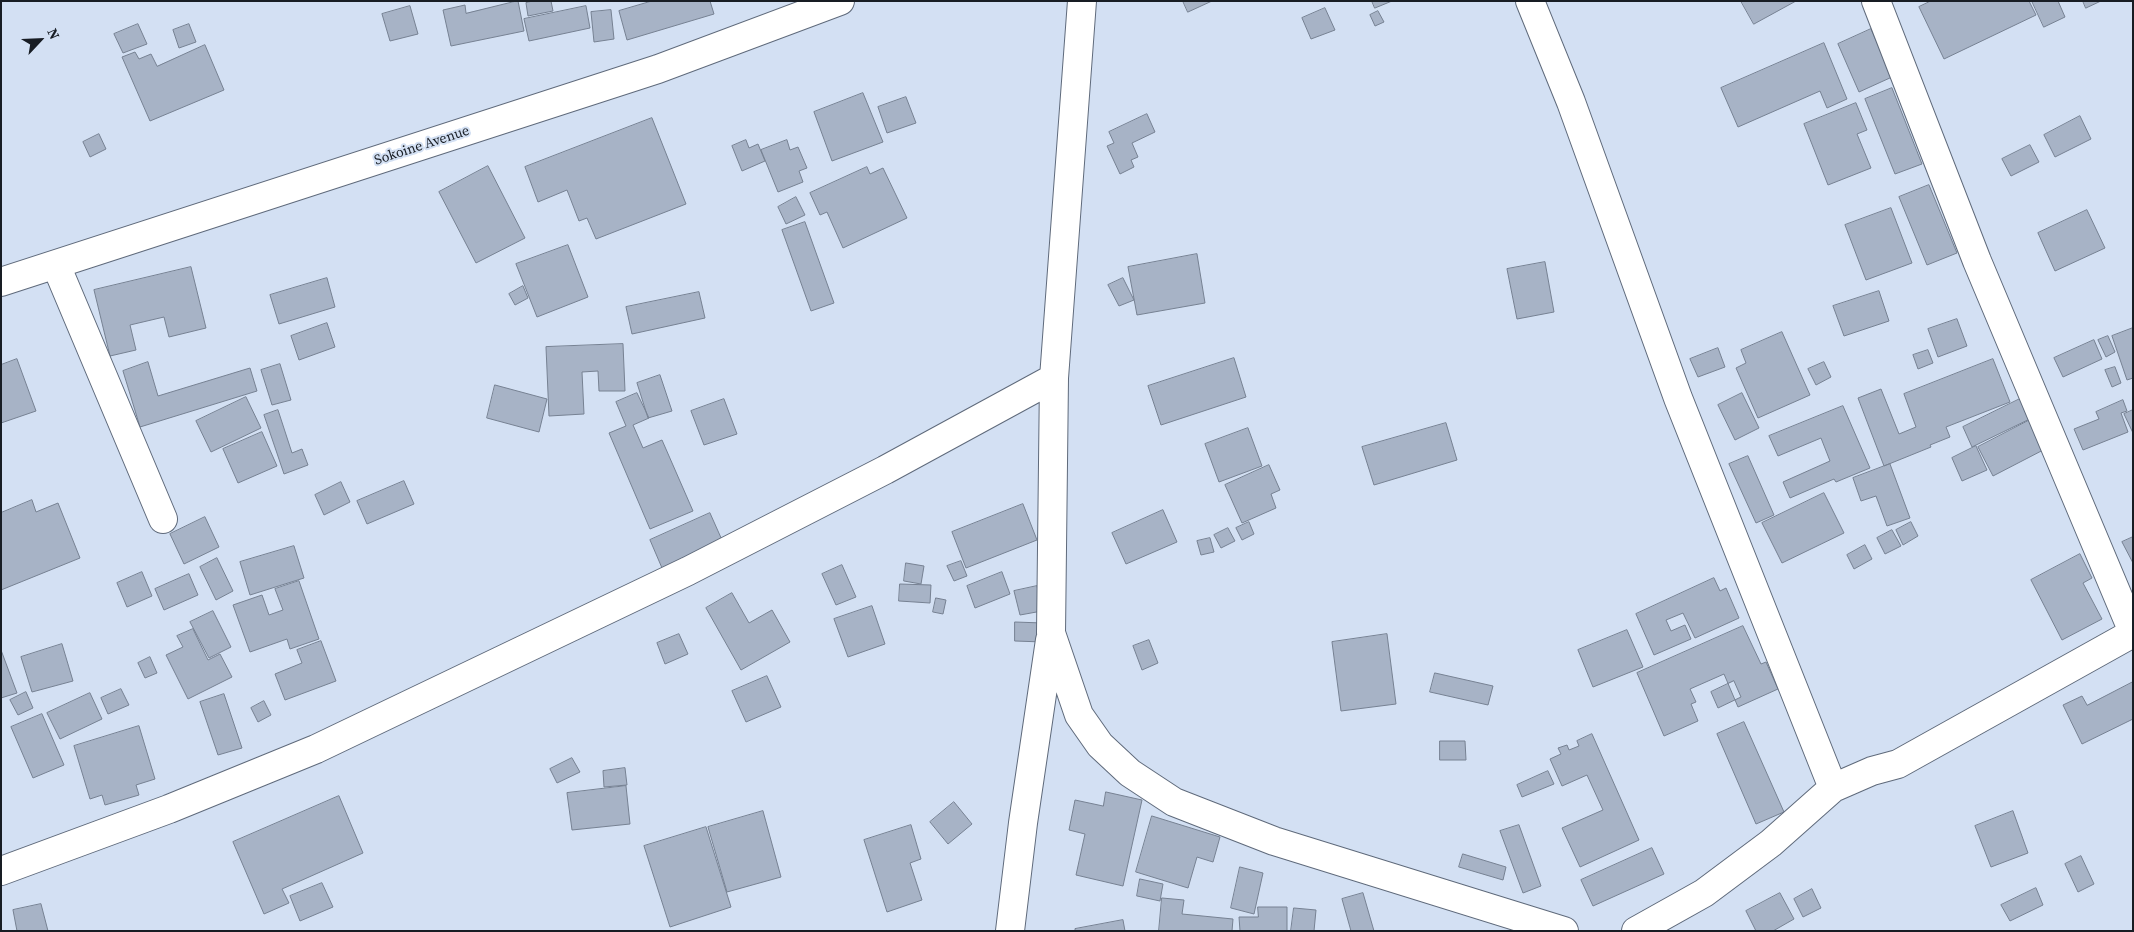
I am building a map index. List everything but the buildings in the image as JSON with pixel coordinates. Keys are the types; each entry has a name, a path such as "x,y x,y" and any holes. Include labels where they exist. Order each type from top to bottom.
{"street":[{"name":"Sokoine Avenue","path":"1,282 658,70 840,1"},
{"path":"1010,931 1023,823 1051,633 1054,378 1082,1"},
{"path":"1530,1 1571,102 1678,398 1790,678 1815,747 1833,788"},
{"path":"1636,931 1704,893 1771,843 1833,788 1872,771 1898,764 2133,633 1977,261 1876,1"},
{"path":"56,265 163,519"},
{"path":"1,871 169,809 316,749 688,571 885,470 1054,378"},
{"path":"1051,633 1079,715 1100,745 1130,773 1174,802 1274,841 1564,931"}]}
